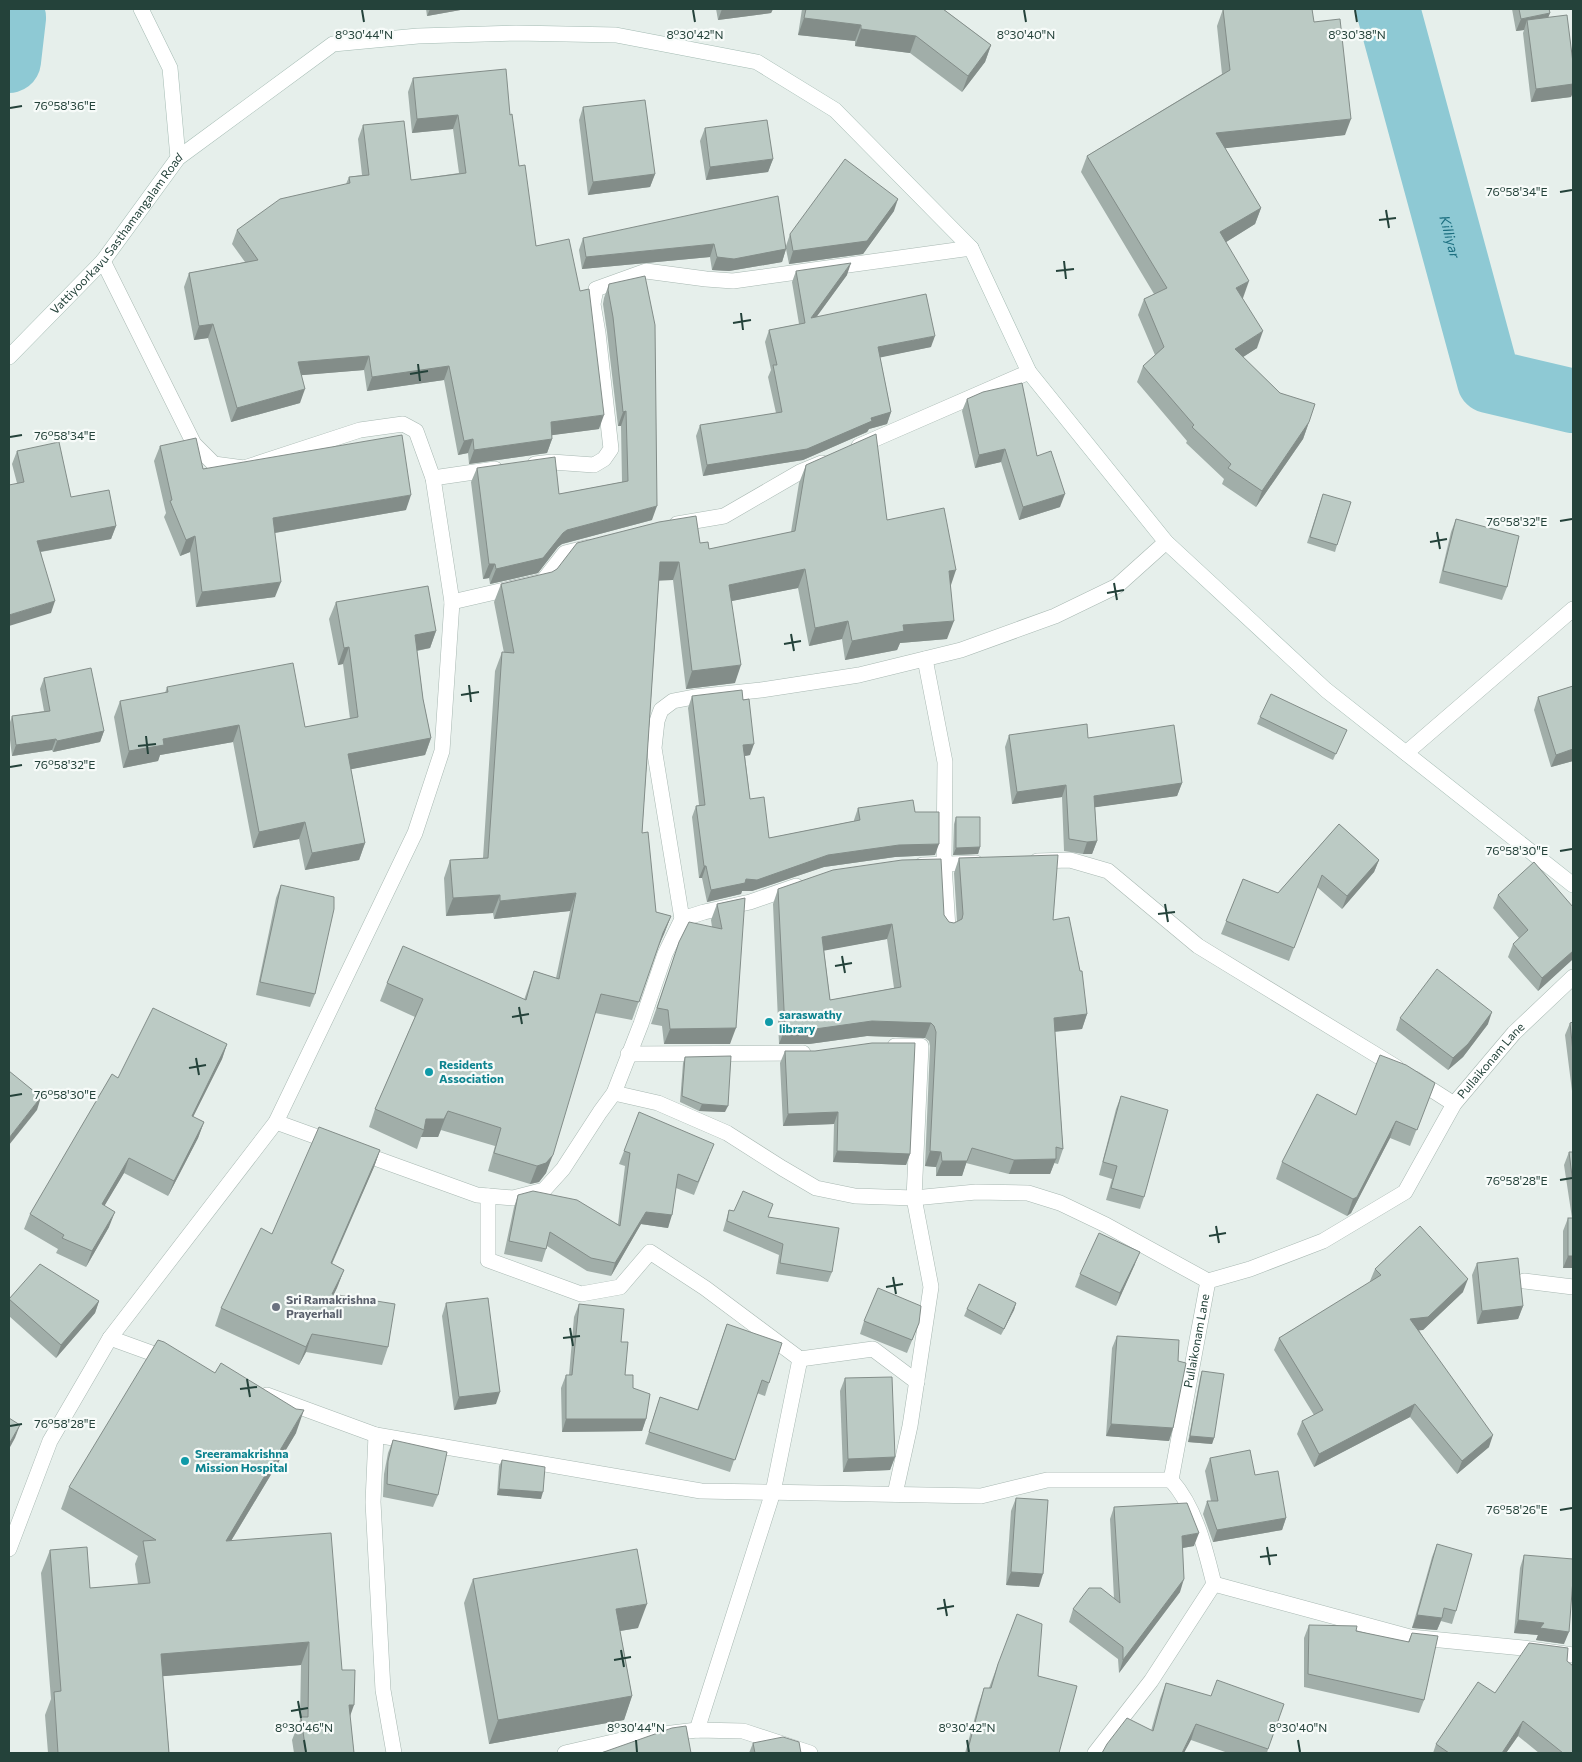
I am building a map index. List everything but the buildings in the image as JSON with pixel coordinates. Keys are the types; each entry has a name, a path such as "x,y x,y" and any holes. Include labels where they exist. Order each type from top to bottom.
{"street":[{"name":"Vattiyoorkavu Sasthamangalam Road","path":"9,356 104,261 178,158 170,68 141,9"},
{"path":"178,158 333,44 418,36 516,33 616,34 757,62 835,110 972,248 1029,372 1166,542 1326,690 1573,885"},
{"path":"525,465 552,462 594,465 604,459 611,449 593,304 596,289 646,271 706,280 733,280 972,248"},
{"path":"9,1549 50,1441 110,1338 276,1122 418,824 442,751 452,602 433,478 416,431 404,424 360,430 244,468 214,464 194,444 104,261"},
{"path":"662,528 724,516 800,472 1029,372"},
{"path":"433,478 506,468"},
{"path":"276,1122 477,1195 513,1198 544,1190 563,1169 614,1093 641,1024 665,954 682,919 654,748 657,721 662,710 673,701 859,675 961,650 1055,616 1117,586 1166,542"},
{"path":"452,602 543,581 565,553 604,543"},
{"path":"1406,753 1573,609"},
{"path":"925,659 945,762 944,864 948,929"},
{"path":"1025,861 1070,860 1108,871 1198,946 1454,1104"},
{"path":"906,865 989,862"},
{"path":"682,919 750,902 806,883"},
{"name":"Pullaikonam Lane","path":"1171,1480 1208,1281 1250,1269 1323,1241 1405,1192 1454,1104 1514,1033 1573,977"},
{"path":"876,1046 921,1046 914,1198 930,1287 910,1426 895,1494"},
{"path":"628,1054 820,1052"},
{"path":"614,1093 658,1103 727,1133 816,1188 855,1196 914,1198 1004,1191 1028,1193 1060,1203 1106,1225 1208,1281"},
{"path":"488,1196 488,1260 581,1294 620,1287 650,1252 705,1288 800,1358 873,1349 917,1382"},
{"path":"1524,1281 1573,1287"},
{"path":"110,1338 184,1365"},
{"path":"697,1730 773,1492 800,1358"},
{"path":"257,1392 376,1435 701,1491 981,1496 1047,1480 1171,1480 1183,1494 1204,1545 1214,1584 1151,1682 1095,1753"},
{"path":"376,1435 373,1502 384,1690 394,1753"},
{"path":"1214,1584 1410,1637 1523,1648 1573,1656"},
{"path":"565,1753 630,1738 697,1730 743,1731 810,1753"}],"waterway":[{"name":"Killiyar","path":"1388,9 1489,381 1573,401"},
{"name":"Killiyar","path":"9,13 14,18 9,61"}],"place":[{"name":"saraswathy library","path":"769,1022"},
{"name":"Residents Association","path":"429,1072"},
{"name":"Sri Ramakrishna Prayerhall","path":"276,1307"},
{"name":"Sreeramakrishna Mission Hospital","path":"185,1461"}]}
